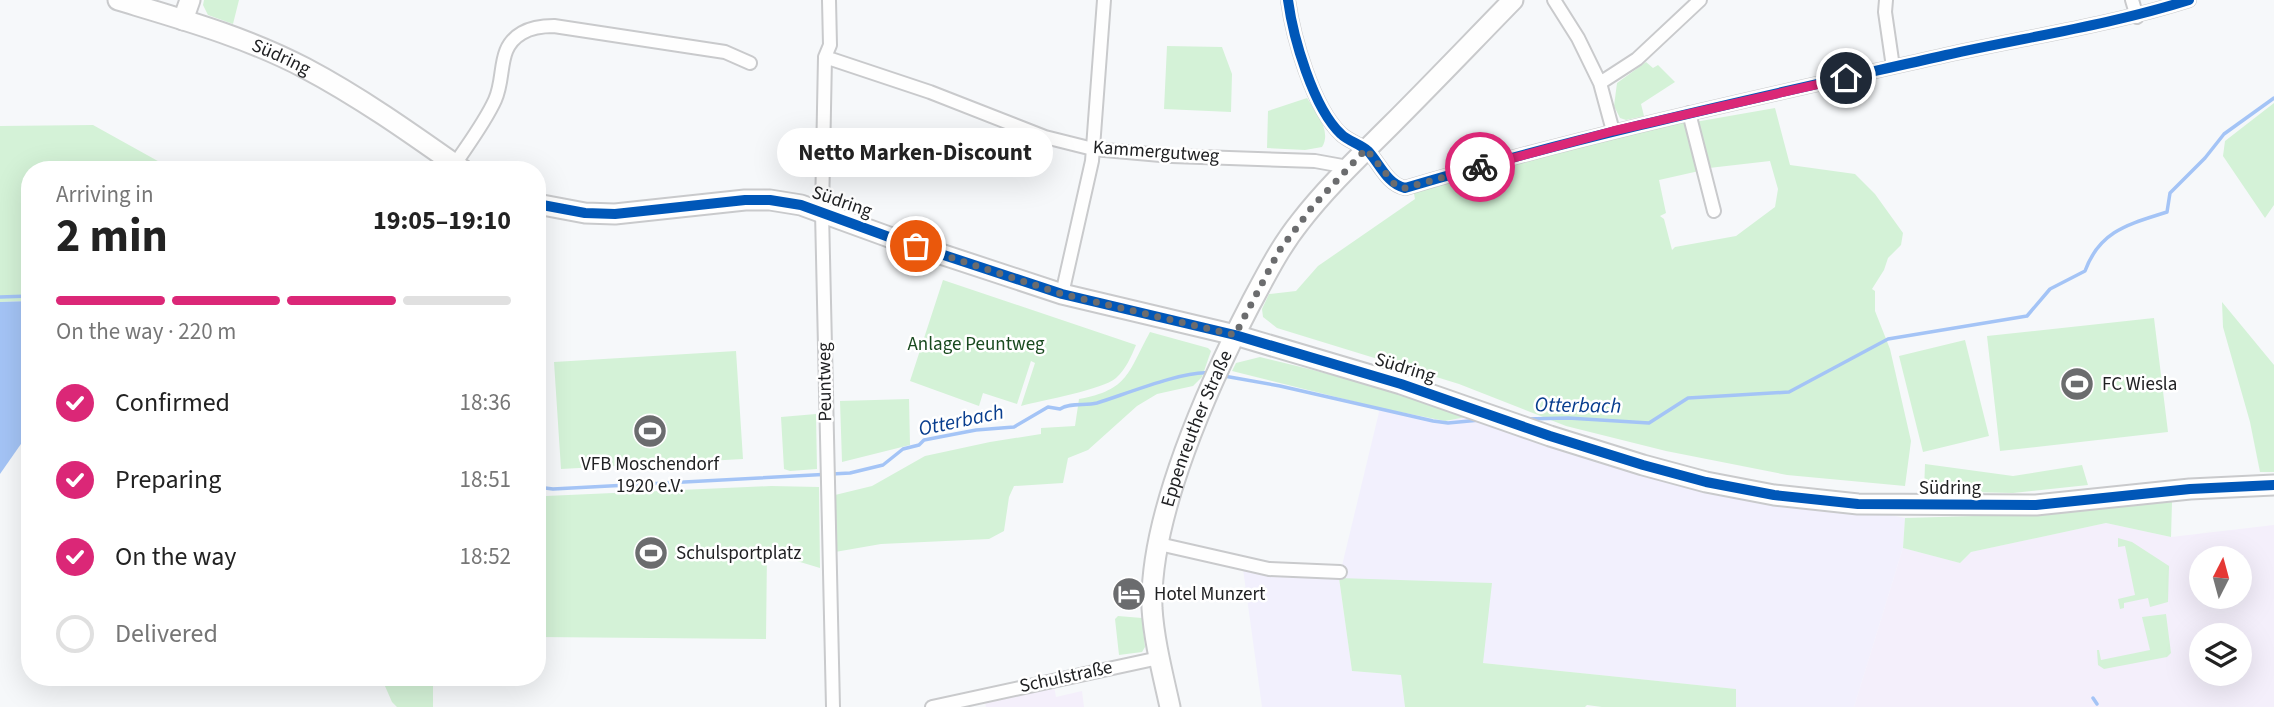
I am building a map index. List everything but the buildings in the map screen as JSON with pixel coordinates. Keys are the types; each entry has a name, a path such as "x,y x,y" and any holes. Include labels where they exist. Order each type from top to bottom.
{"street":[{"name":"Südring","path":"118,0 230,36 304,67 380,112 450,161"},
{"path":"183,20 190,0"},
{"path":"825,57 830,45 829,0"},
{"path":"1062,294 1093,149 1104,0"},
{"path":"1288,0 1291,21 1306,69 1329,121 1343,136 1366,149 1396,186 1405,188 1613,131 2014,40 2137,17 2189,0"},
{"name":"Eppenreuther Straße","path":"1170,707 1152,608 1159,544 1172,490 1205,403 1235,335 1279,251 1313,206 1513,0"},
{"path":"1554,0 1578,38 1600,83 1613,131"},
{"path":"1600,83 1637,59 1700,0"},
{"path":"1886,0 1885,12 1893,67"},
{"path":"2132,0 2137,17"},
{"path":"462,161 497,97 505,52 509,44 513,38 533,29 554,26 725,52 750,63"},
{"name":"Kammergutweg","path":"825,57 930,92 1045,136 1093,149 1172,156 1315,161 1348,167"},
{"name":"Peuntweg","path":"825,57 822,212 833,707"},
{"path":"1689,113 1714,211"},
{"name":"Südring","path":"546,206 585,213 615,214 748,200 801,205 1062,294 1235,335 1443,398 1549,436 1706,482 1774,495 1858,504 2036,505 2190,489 2274,485"},
{"path":"1159,544 1269,569 1340,572"},
{"name":"Schulstraße","path":"932,707 1159,658"}],"shaded area":[{"path":"1380,408 1445,421 1466,417 1538,443 1905,518 1903,548 1854,707 1736,707 1735,689 1483,663 1339,578"},
{"path":"2106,523 2171,537 2274,525 2274,707 1854,707 1903,548 1960,563 1971,552"},
{"path":"1243,569 1339,578 1352,671 1401,675 1405,707 1262,707"},
{"path":"1054,686 1056,697 1082,691 1084,707 986,707 985,701"}],"green space":[{"path":"204,0 239,0 233,24 208,15 203,5"},
{"path":"1167,46 1222,47 1232,74 1231,112 1164,109"},
{"path":"1646,62 1653,68 1658,65 1675,82 1641,104 1644,116 1626,120 1620,118 1614,106 1617,83"},
{"path":"1307,98 1324,128 1325,141 1322,147 1305,150 1267,148 1268,111"},
{"path":"2274,103 2274,205 2265,218 2223,156 2225,141"},
{"path":"1775,108 1790,165 1855,174 1875,194 1903,233 1901,245 1888,258 1872,289 1875,291 1875,311 1890,349 1911,441 1905,486 1787,475 1666,451 1566,426 1459,384 1277,328 1263,317 1262,309 1269,294 1296,291 1318,266 1415,199 1413,188 1685,119 1699,171 1659,180 1666,213 1660,216 1664,219 1672,250 1675,247 1736,236 1775,207 1778,189 1770,161 1709,168 1695,122"},
{"path":"93,125 158,161 21,161 21,301 0,302 0,126"},
{"name":"Anlage Peuntweg","path":"943,280 1136,345 1120,374 1098,387 1021,406 1035,363 1031,361 1017,404 983,393 979,406 910,381"},
{"path":"2222,302 2274,365 2274,472 2260,472 2250,422 2223,327"},
{"name":"FC Wiesla","path":"2154,318 2168,432 2000,451 1987,336"},
{"path":"1150,332 1208,348 1211,351 1202,377 1193,386 1157,394 1137,406 1088,450 1068,458 1063,483 1014,486 1009,497 1004,531 989,539 881,544 835,552 835,495 872,486 925,456 1041,434 1041,428 1075,426 1079,399 1096,395 1118,384 1131,368"},
{"path":"1965,340 1989,436 1923,452 1899,356"},
{"name":"VFB Moschendorf 1920 e.V.","path":"736,351 743,459 561,469 554,362"},
{"path":"1260,357 1390,391 1466,417 1445,421 1380,408 1232,371 1236,363"},
{"path":"909,399 910,445 842,462 840,401"},
{"path":"816,414 817,469 784,469 781,417"},
{"path":"1925,464 2013,476 2082,465 2088,485 2013,493 1924,491"},
{"name":"Schulsportplatz","path":"771,486 819,487 820,568 767,552 766,639 546,637 546,496"},
{"path":"2172,502 2171,537 2106,523 1971,552 1960,563 1903,548 1905,518 2039,514"},
{"path":"2118,538 2132,542 2169,566 2168,602 2150,607 2148,598 2124,603 2124,608 2120,609 2118,599 2135,595 2125,546 2118,547"},
{"path":"1339,578 1492,583 1483,663 1736,689 1736,707 1405,707 1401,675 1352,671"},
{"path":"2166,614 2171,653 2167,657 2104,669 2098,665 2097,650 2101,660 2150,650 2142,617"},
{"path":"1118,616 1142,618 1145,647 1142,652 1119,655 1115,619"},
{"path":"385,686 433,686 433,707 397,707"}],"water":[{"path":"21,301 21,444 0,474 0,302"}],"waterway":[{"name":"Otterbach","path":"1526,419 1568,418 1649,423 1688,398 1789,392 1888,339 2027,316 2050,289 2085,271 2091,257 2108,237 2129,225 2167,212 2170,193 2205,158 2224,134 2274,98"},
{"name":"Otterbach","path":"0,297 21,296"},
{"name":"Otterbach","path":"546,488 850,473 883,465 903,449 919,445 924,440 976,430 1014,427 1048,407 1060,409 1097,403 1170,379 1209,373"},
{"name":"Otterbach","path":"1224,376 1433,421 1448,423 1480,420"},
{"path":"2093,698 2097,704"}],"cycle path":[{"path":"1288,0 1294,33 1306,71 1331,122 1344,136 1368,151 1393,182 1405,188 1674,117 1946,55 2099,24 2189,0"},
{"path":"546,206 585,213 615,214 745,200 770,200 801,205 1062,294 1235,335 1401,384 1643,465 1706,482 1774,495 1858,504 2036,505 2190,489 2274,485"}],"way so far":[{"path":"916,246 1062,294 1235,335 1279,251 1313,206 1366,149 1396,186 1405,188 1480,167"}],"place":[{"name":"Netto Marken-Discount","path":"916,246"},
{"name":"FC Wiesla","path":"2077,384"},
{"name":"VFB Moschendorf 1920 e.V.","path":"650,431"},
{"name":"Schulsportplatz","path":"651,553"},
{"name":"Hotel Munzert","path":"1129,594"}],"route":[{"path":"1480,167 1613,131 1846,78"}]}
